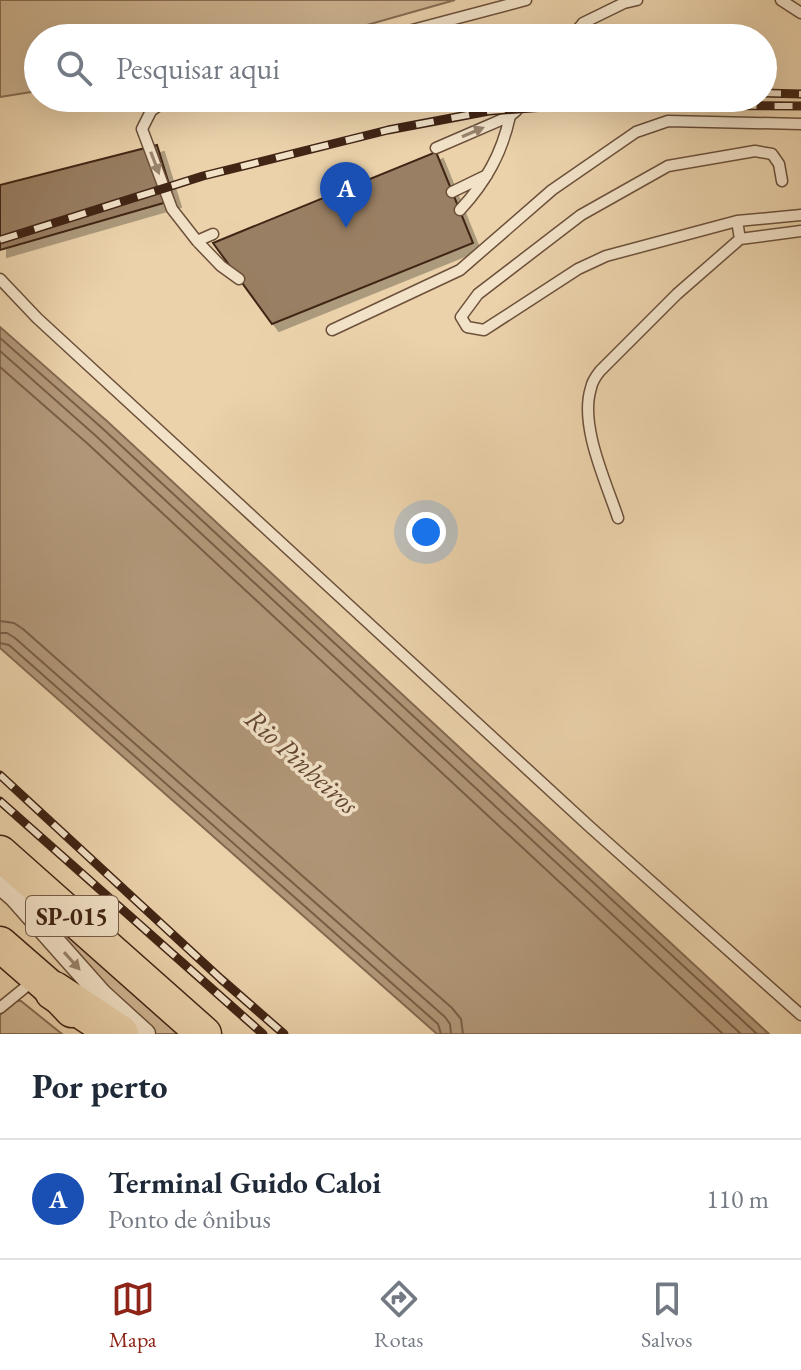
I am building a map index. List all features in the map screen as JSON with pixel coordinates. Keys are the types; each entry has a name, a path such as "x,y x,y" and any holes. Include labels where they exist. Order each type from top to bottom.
{"highway":[{"name":"SP-015","path":"0,853 204,1034"},
{"name":"SP-015","path":"0,944 46,984 119,1034"},
{"path":"46,984 94,1034"}],"street":[{"path":"0,884 101,994 145,1034"}],"lane":[{"path":"435,24 526,0"},
{"path":"582,24 624,3 637,0"},
{"path":"781,0 801,13"},
{"path":"150,112 142,129 172,209 197,241 221,266 239,279"},
{"path":"436,148 515,112"},
{"path":"460,210 490,174 505,138 510,116"},
{"path":"332,330 460,270 552,190 636,132 668,121 801,124"},
{"path":"782,181 779,164 772,154 755,151 668,166 581,215 478,294 461,317 467,327 484,330 578,269 606,256 737,221 801,215"},
{"path":"452,192 490,174"},
{"path":"737,221 740,239"},
{"path":"618,518 589,431 591,385 600,371 677,294 740,239 801,231"},
{"path":"197,241 213,234"},
{"path":"0,279 37,318 590,827 801,1015"},
{"path":"0,1008 46,984"}],"shaded area":[{"path":"0,0 455,0 370,24 24,24 24,93 0,97"},
{"path":"1,866 190,1034 156,1034 131,1016"},
{"path":"14,1001 21,1001 62,1034 0,1034 0,1015"}],"water":[{"name":"Rio Pinheiros","path":"0,327 108,422 769,1034 437,1034 0,648"}],"building":[{"path":"157,145 174,200 0,250 0,185"},
{"path":"436,152 473,243 272,324 213,243"}],"railway":[{"path":"777,93 801,94"},
{"path":"777,106 801,106"},
{"path":"0,240 203,176 388,130 484,112"},
{"path":"0,775 284,1034"},
{"path":"0,801 263,1034"}],"place":[{"name":"Terminal Guido Caloi","path":"346,228"}]}
